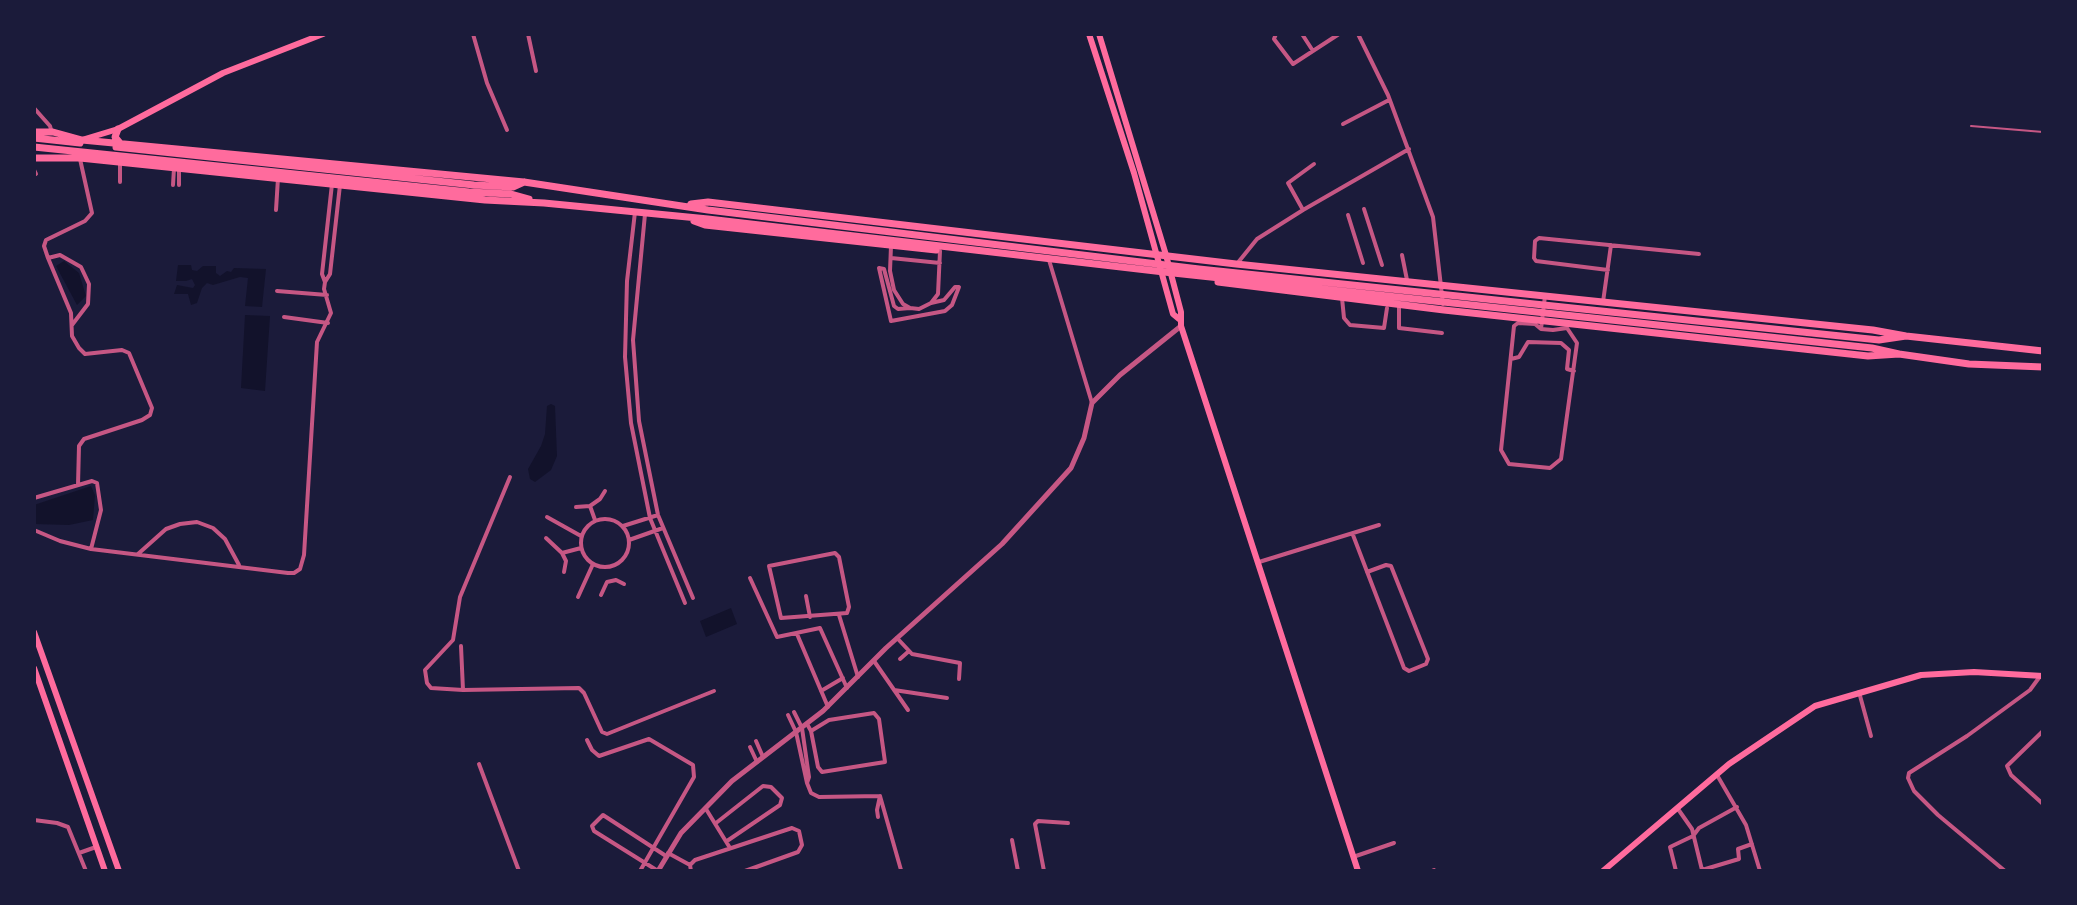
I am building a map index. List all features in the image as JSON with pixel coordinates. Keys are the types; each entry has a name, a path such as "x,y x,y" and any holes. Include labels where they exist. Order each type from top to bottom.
{"main road":[{"path":"37,159 118,129 223,73 323,34"},
{"path":"1137,172 1090,38 1100,36 1147,206 1166,255 1166,276"},
{"path":"118,129 115,137 120,142 120,162"},
{"path":"34,132 53,132 82,140 524,182 803,226"},
{"path":"34,138 512,190 544,203"},
{"path":"34,149 469,192 512,190 524,182"},
{"path":"37,159 80,158 685,219 803,226 1828,339 1879,340 1906,336"},
{"path":"685,205 708,202 1236,264 1873,330 2043,351"},
{"path":"1147,206 1156,254 1181,312 1180,322 1358,871"},
{"path":"685,219 705,225 1233,284 1389,307 1399,305 1553,320 1868,356 1899,354"},
{"path":"1605,326 1612,322 1613,315 1611,305 1606,302"},
{"path":"1828,339 1969,364 2043,367"},
{"path":"34,632 119,871"},
{"path":"34,668 105,871"},
{"path":"1603,871 1717,775 1815,706 1921,675 1974,672 2042,676"}],"street":[{"path":"473,34 487,83 507,130"},
{"path":"528,34 536,71"},
{"path":"1276,34 1274,39 1292,64 1339,34"},
{"path":"1302,34 1313,51"},
{"path":"1358,34 1409,149 1433,217 1444,310"},
{"path":"1343,124 1388,98"},
{"path":"34,108 53,132 34,149"},
{"path":"78,485 79,446 84,439 142,420 150,415 152,408 129,353 122,350 85,354 72,336 71,313 44,246 46,240 85,221 92,213 80,158 82,140"},
{"path":"1233,284 1236,264 1257,239 1409,149"},
{"path":"120,162 120,182"},
{"path":"1303,210 1288,183 1314,164"},
{"path":"176,185 177,167"},
{"path":"276,210 278,178"},
{"path":"34,530 91,549 294,573 300,569 303,562 317,342 331,313 325,282 330,274 336,184"},
{"path":"1364,209 1382,265"},
{"path":"635,212 625,340 631,423 650,518 685,603"},
{"path":"645,214 633,340 639,421 658,515 693,598"},
{"path":"1348,215 1363,263"},
{"path":"1608,270 1535,260 1535,241 1539,238 1699,254"},
{"path":"631,239 641,240"},
{"path":"1051,243 1049,263 1092,403"},
{"path":"1606,302 1611,244"},
{"path":"891,246 894,290 903,304 910,308"},
{"path":"931,303 938,294 940,251"},
{"path":"50,257 60,255 71,260 81,267 89,284 88,304 72,325"},
{"path":"1402,255 1407,283"},
{"path":"891,258 940,263"},
{"path":"879,268 884,269 894,306 898,309 919,309 931,303 944,300 955,287 959,287 952,305 945,311 891,321 879,268"},
{"path":"277,291 327,295"},
{"path":"1541,329 1545,296"},
{"path":"1342,298 1344,318 1350,325 1384,328 1389,307"},
{"path":"1399,305 1399,328 1442,333"},
{"path":"284,317 328,323"},
{"path":"1553,320 1553,330"},
{"path":"745,871 798,852 802,845 799,831 792,828 730,848 695,860 690,868 667,854 653,848 603,815 592,826 594,831 658,871 667,854 681,833 732,781 826,709 897,638 1002,544 1064,477 1078,457 1092,403 1180,322"},
{"path":"1516,324 1535,324 1541,329 1553,330 1567,328 1576,340 1578,349 1561,459 1550,468 1509,464 1501,450 1516,324"},
{"path":"625,340 633,340"},
{"path":"1511,359 1519,357 1528,342 1561,343 1569,350 1567,369 1574,371"},
{"path":"510,477 460,597 453,640 425,670 431,688 579,688 602,732 607,734 714,691"},
{"path":"34,498 92,481 97,483 101,510 91,549"},
{"path":"576,507 590,506 605,491"},
{"path":"590,506 595,520"},
{"path":"623,526 658,515"},
{"path":"547,517 581,536"},
{"path":"610,519 623,526 629,540 625,557 608,567 593,564 581,548 581,536 595,520 610,519"},
{"path":"138,554 166,529 197,522 213,528 225,539 240,567"},
{"path":"1257,562 1379,525"},
{"path":"629,540 663,528"},
{"path":"1353,535 1367,572 1404,668 1409,671 1426,664 1428,659 1391,566 1367,572"},
{"path":"546,538 562,553 566,561 564,572"},
{"path":"562,553 581,548"},
{"path":"832,553 838,555 849,607 847,613 810,617 781,618 769,566 832,553"},
{"path":"578,597 593,564"},
{"path":"608,567 611,580"},
{"path":"750,578 774,635 779,638 820,628 847,688"},
{"path":"601,595 603,586 611,580 624,584"},
{"path":"806,596 810,617"},
{"path":"839,615 858,677"},
{"path":"797,634 821,691 829,720"},
{"path":"897,638 909,651 960,663 959,679"},
{"path":"461,646 463,690"},
{"path":"900,659 909,651"},
{"path":"874,661 908,710"},
{"path":"2005,871 1938,815 1914,791 1908,778 1909,773 2030,690 2042,676"},
{"path":"821,691 843,678"},
{"path":"894,690 947,698"},
{"path":"1859,692 1871,736"},
{"path":"794,712 802,728 809,777 807,783 811,793 819,797 880,796"},
{"path":"788,715 802,728 811,731 829,720 870,713 877,715 885,762 822,772 818,767 811,731"},
{"path":"2043,731 2007,766 2011,775 2043,804"},
{"path":"587,740 599,756 649,739 693,765 694,777 640,871"},
{"path":"756,741 763,757"},
{"path":"750,747 757,762"},
{"path":"479,764 519,871"},
{"path":"1717,775 1737,807 1760,871"},
{"path":"716,823 763,786 771,787 782,798 780,805 727,841"},
{"path":"878,817 880,796"},
{"path":"880,796 901,870"},
{"path":"1677,807 1693,836 1702,870 1739,859 1739,848 1752,844"},
{"path":"1676,871 1670,847 1737,807"},
{"path":"706,809 730,848"},
{"path":"34,820 68,827 86,871"},
{"path":"1044,871 1035,824 1038,821 1068,823"},
{"path":"1012,840 1018,871"},
{"path":"1353,857 1394,843"},
{"path":"79,853 96,847"},
{"path":"608,871 618,871"}],"lane":[{"path":"1971,126 2043,132"}],"shaded area":[{"path":"64,261 79,273 86,296 77,305 56,266"},
{"path":"178,265 191,265 192,270 197,271 203,266 216,266 216,273 220,276 234,268 266,269 262,307 245,306 248,278 240,277 213,285 207,283 197,303 191,305 188,294 174,294 177,285 193,288 195,285 192,279 176,281"},
{"path":"245,315 270,316 265,391 241,388"},
{"path":"547,406 555,406 557,456 551,470 535,482 530,479 528,469 541,446"},
{"path":"91,486 95,495 93,520 69,525 34,524 34,505"},
{"path":"731,608 737,624 706,637 700,621"}]}
